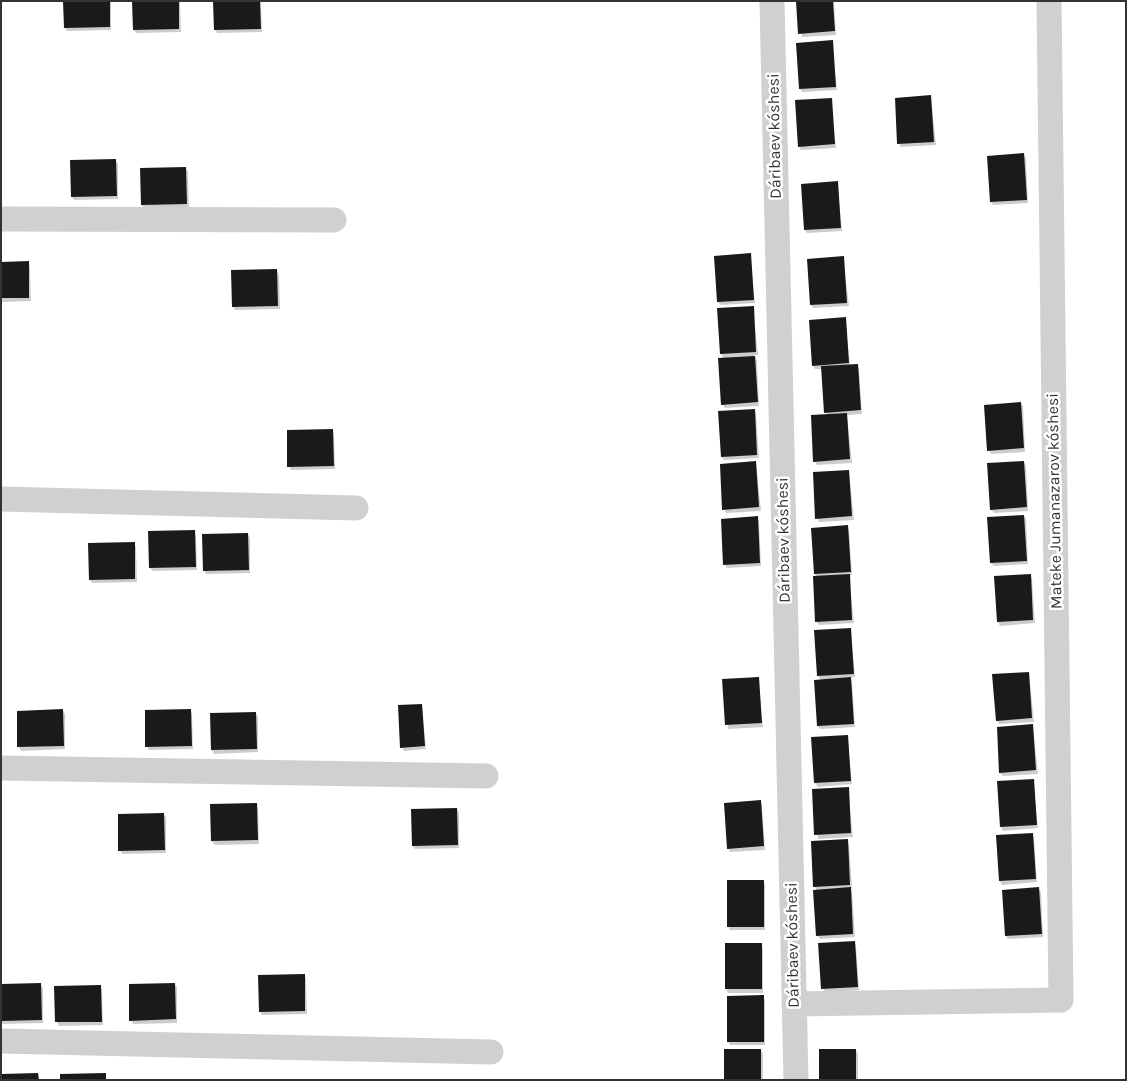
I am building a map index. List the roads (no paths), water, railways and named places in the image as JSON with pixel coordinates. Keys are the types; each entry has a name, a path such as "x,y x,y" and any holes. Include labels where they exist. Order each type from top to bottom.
{"street":[{"name":"Dáribaev kóshesi","path":"772,1 796,1080"},
{"name":"Mateke Jumanazarov kóshesi","path":"794,1004 1061,1000 1049,1"},
{"path":"1,219 334,220"},
{"path":"1,499 356,508"},
{"path":"1,768 486,776"},
{"path":"1,1041 491,1052"}]}
